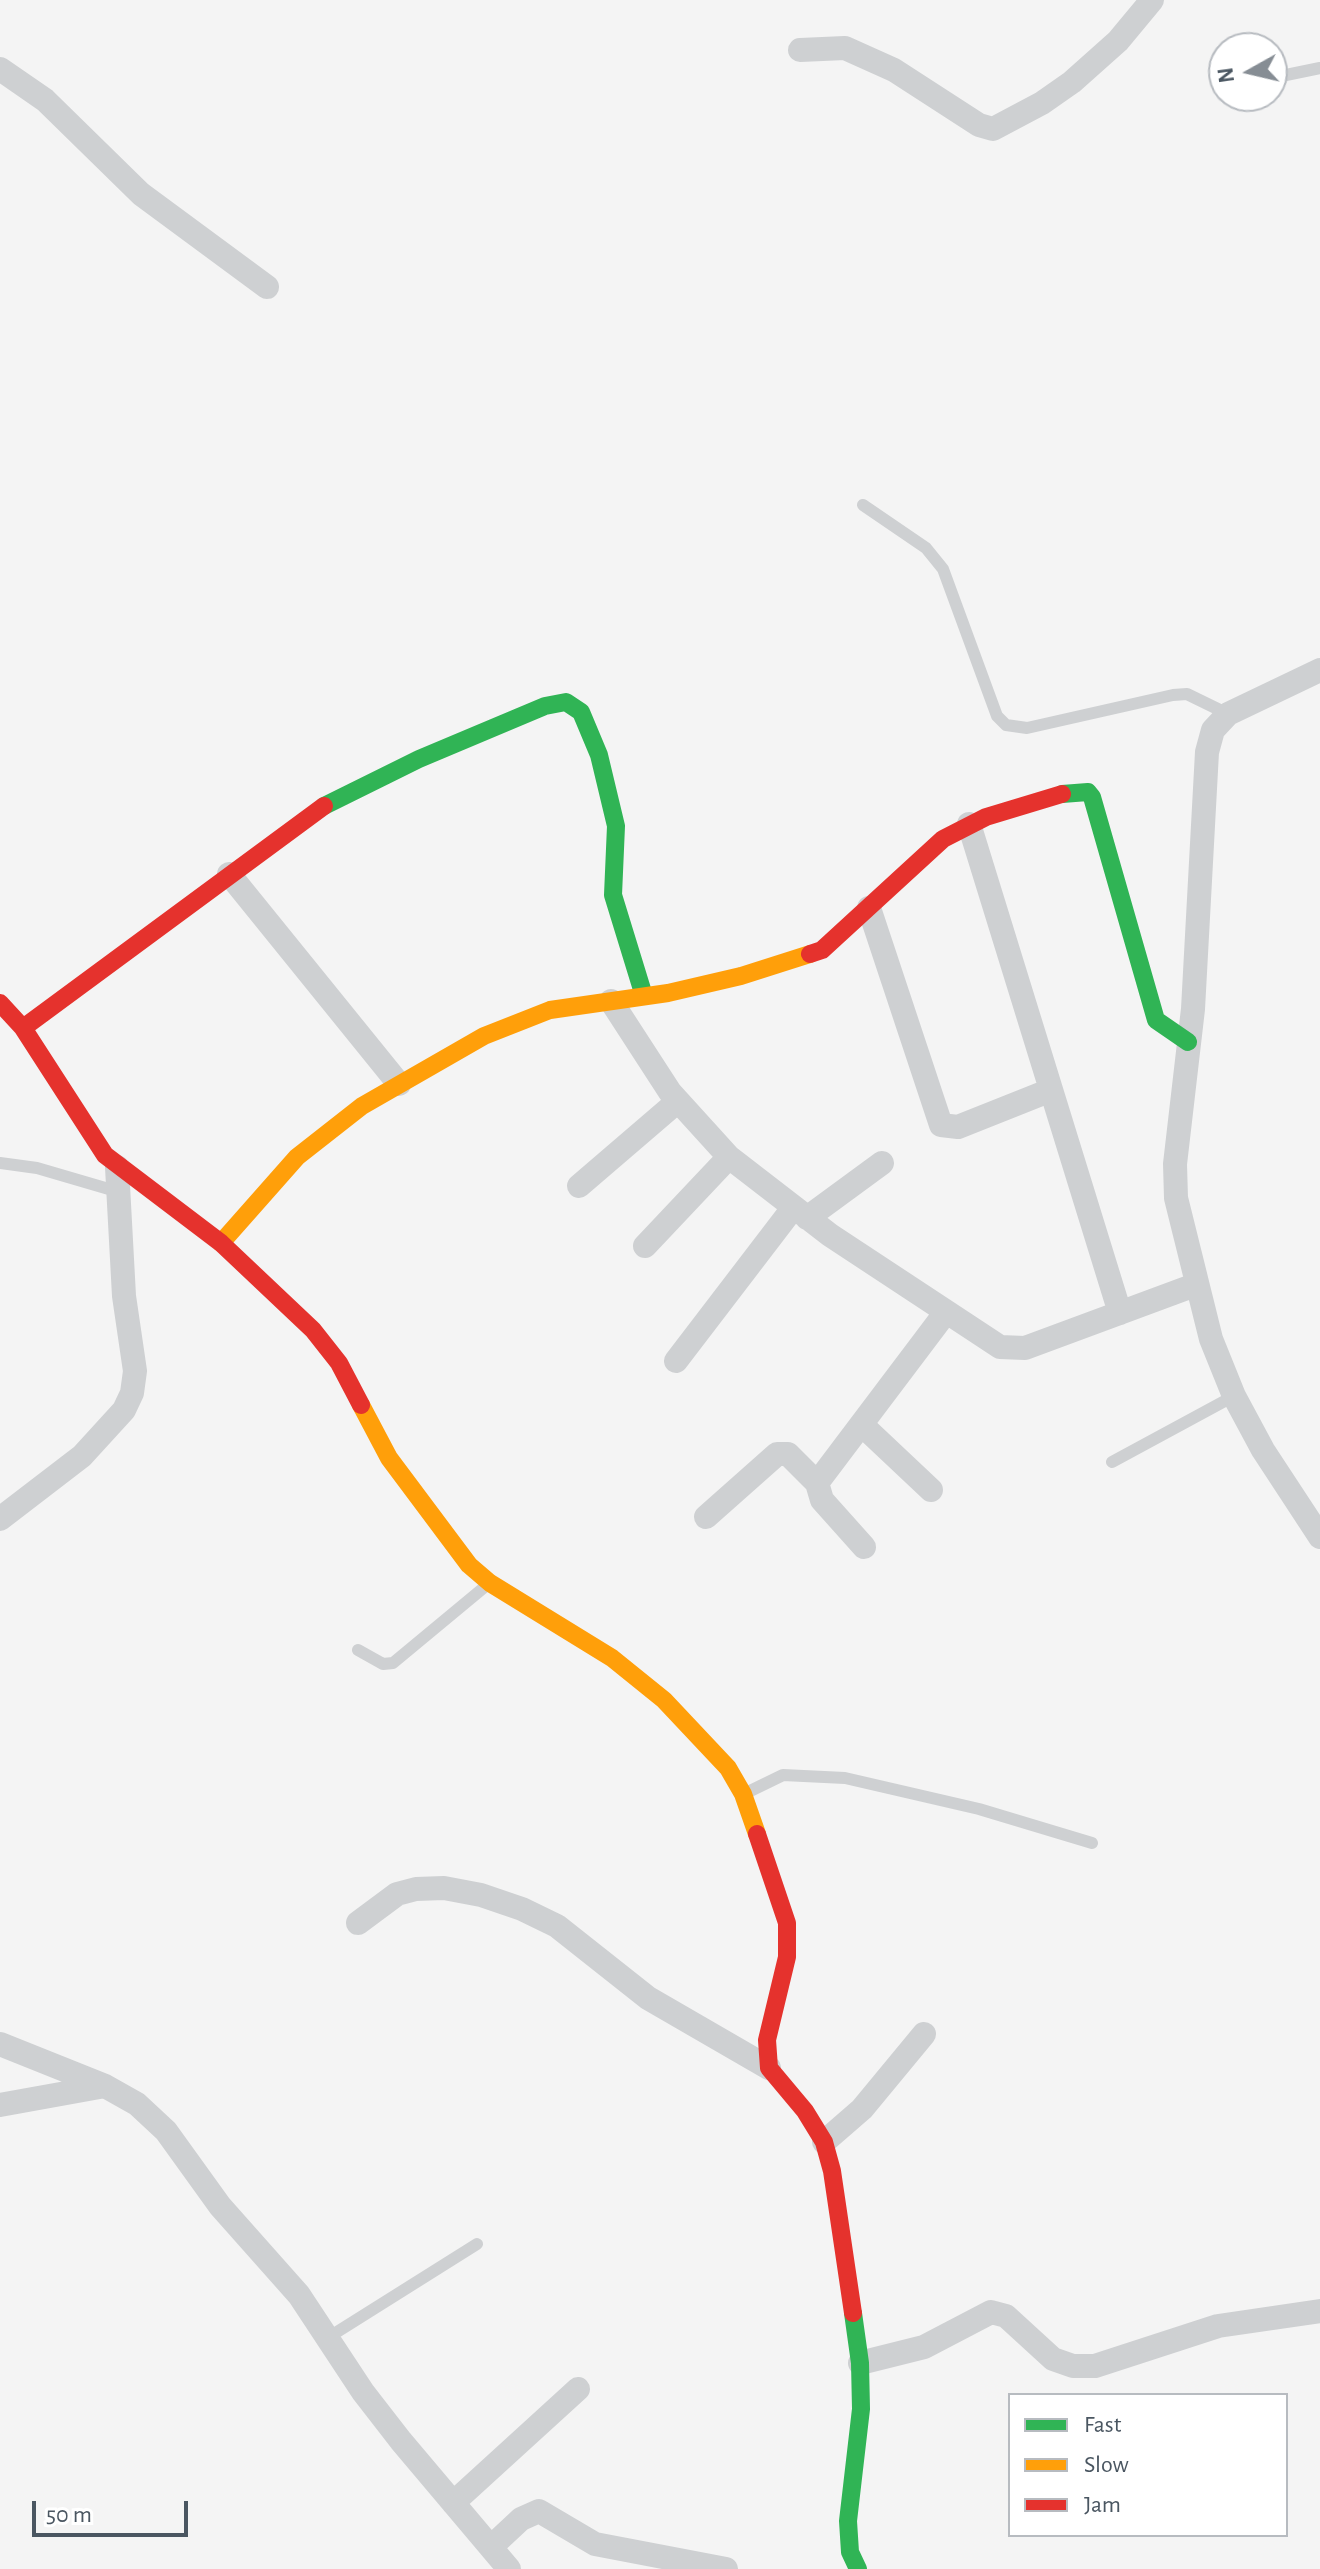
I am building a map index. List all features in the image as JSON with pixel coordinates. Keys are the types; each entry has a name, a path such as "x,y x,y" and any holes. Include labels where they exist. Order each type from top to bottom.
{"street":[{"path":"800,50 845,48 894,70 979,125 993,129 1042,103 1072,82 1118,41 1152,0"},
{"path":"0,69 45,100 141,194 267,287"},
{"path":"1320,670 1228,714 1213,730 1207,752 1201,888 1175,1187 1195,1285 1234,1396 1320,1537"},
{"path":"23,1028 318,809 354,790 545,706 566,702 581,712 599,755 616,826 613,895 644,996"},
{"path":"221,1243 297,1157 362,1106 484,1036 526,1017 644,996 798,960 822,950 943,839 969,824 1073,791 1088,792 1150,1006 1166,1030 1188,1042"},
{"path":"969,824 1120,1313"},
{"path":"229,874 399,1084"},
{"path":"869,908 941,1125 958,1127 1051,1090"},
{"path":"611,1001 678,1101 729,1157 800,1213 1000,1347 1015,1350 1195,1285"},
{"path":"0,1003 23,1028 94,1139 117,1167 221,1243 313,1330 339,1363 389,1458 442,1535 490,1583 612,1658 664,1700 728,1768 743,1794 787,1923 787,1957 774,1996 767,2040 769,2068"},
{"path":"579,1186 678,1101"},
{"path":"645,1246 729,1157"},
{"path":"676,1361 800,1213 882,1163"},
{"path":"0,1519 82,1456 124,1410 132,1393 135,1371 124,1296 117,1167"},
{"path":"817,1483 946,1312"},
{"path":"862,1425 931,1490"},
{"path":"706,1517 777,1454 788,1454 817,1483 822,1500 864,1547"},
{"path":"358,1923 397,1894 416,1889 444,1888 481,1895 522,1909 557,1926 668,2011 769,2068 805,2111 824,2142 832,2171 860,2363 861,2409 848,2521 850,2552 858,2569"},
{"path":"824,2142 862,2109 924,2034"},
{"path":"0,2043 105,2086 137,2104 166,2131 220,2206 299,2295 363,2392 509,2569"},
{"path":"0,2105 105,2086"},
{"path":"860,2363 924,2347 991,2312 1006,2316 1053,2359 1073,2366 1095,2366 1218,2326 1247,2319 1306,2315 1320,2311"},
{"path":"453,2503 578,2389"},
{"path":"491,2547 521,2519 539,2511 595,2544 726,2569"}],"lane":[{"path":"1288,75 1320,68"},
{"path":"863,505 926,548 943,569 997,716 1006,725 1027,728 1187,694 1228,714"},
{"path":"0,1163 37,1168 119,1192"},
{"path":"1112,1462 1234,1396"},
{"path":"358,1650 383,1664 393,1663 490,1583"},
{"path":"743,1794 783,1775 845,1778 979,1809 1092,1843"},
{"path":"329,2337 477,2244"}],"traffic: fast":[{"path":"324,806 419,759 545,706 566,702 581,712 599,755 616,826 613,895 644,996"},
{"path":"1062,794 1088,792 1092,797 1156,1020 1188,1042"},
{"path":"853,2313 860,2363 861,2409 848,2521 850,2552 858,2569"}],"traffic: slow":[{"path":"221,1243 297,1157 362,1106 484,1036 550,1010 668,993 741,976 810,954"},
{"path":"361,1405 389,1458 469,1565 490,1583 612,1658 664,1700 728,1768 743,1794 757,1834"}],"traffic: jam":[{"path":"810,954 822,950 943,839 986,817 1062,794"},
{"path":"23,1028 324,806"},
{"path":"0,1003 23,1028 105,1155 221,1243 313,1330 339,1363 361,1405"},
{"path":"757,1834 787,1923 787,1957 767,2040 769,2068 805,2111 824,2142 832,2171 853,2313"}]}
